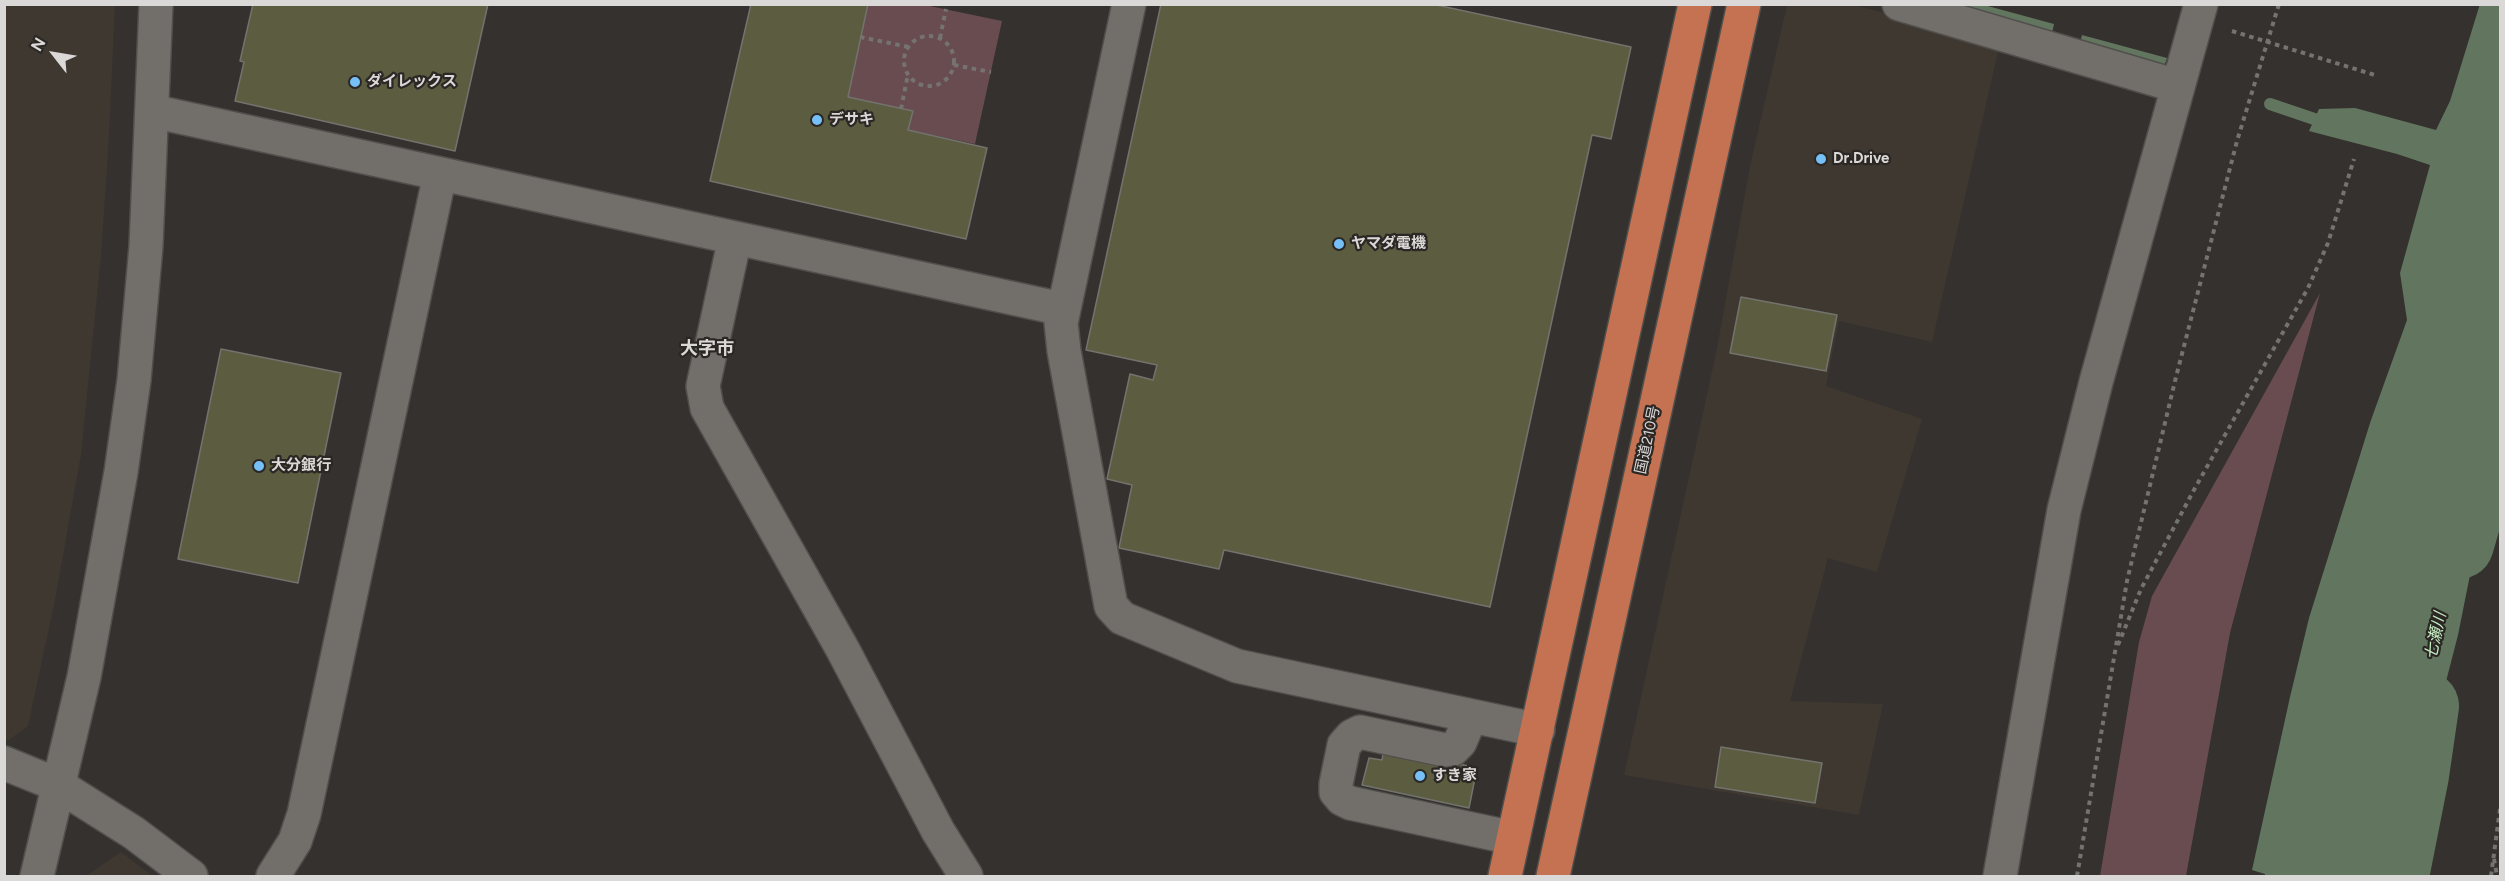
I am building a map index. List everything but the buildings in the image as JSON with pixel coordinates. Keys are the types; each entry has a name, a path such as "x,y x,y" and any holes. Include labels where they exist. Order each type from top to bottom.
{"highway":[{"path":"1505,876 1695,4"},
{"name":"国道210号","path":"1553,876 1744,4"}],"street":[{"path":"37,876 86,666 123,460 142,292 156,4"},
{"path":"1129,4 1062,309 1061,323 1064,351 1111,606 1115,613 1214,658 1237,666 1538,730"},
{"path":"1899,4 2177,86"},
{"path":"2000,876 2064,510 2096,382 2199,12"},
{"path":"152,111 1062,309"},
{"path":"273,876 295,841 302,820 440,174"},
{"path":"735,238 703,386 707,408 843,650 938,831 966,876"},
{"path":"1471,716 1460,742 1453,749 1445,750 1360,732 1352,736 1344,745 1336,792 1350,803 1514,838"},
{"path":"4,763 58,785 134,833 191,876"}],"path":[{"path":"2077,876 2127,581 2176,377 2237,141 2278,4"},
{"path":"940,38 946,9"},
{"path":"2199,12 2267,42 2379,76"},
{"path":"901,109 908,74 904,60 909,47 922,36 940,38 949,45 953,53 954,64 950,75 935,85 917,82 908,74"},
{"path":"860,37 909,47"},
{"path":"954,64 991,72"},
{"path":"2115,651 2141,589 2308,288 2328,243 2354,159"},
{"path":"2491,876 2500,809"},
{"path":"2494,856 2497,876"}],"shaded area":[{"path":"5,4 115,5 101,256 81,455 55,600 28,726 9,740 4,739"},
{"path":"868,5 925,5 1002,21 975,144 908,130 912,111 848,97"},
{"path":"1787,5 1854,5 2000,43 1932,342 1839,321 1826,386 1922,419 1877,572 1828,558 1790,701 1883,704 1859,815 1624,775 1716,353 1750,166"},
{"path":"2320,293 2230,633 2186,876 2100,876 2139,642 2152,596"},
{"path":"121,852 152,876 86,876"}],"water":[{"path":"2480,4 2500,5 2500,406 2481,441 2490,458 2479,513 2466,559 2473,560 2458,635 2433,732 2428,774 2398,817 2381,876 2265,876 2265,874 2252,870 2290,697 2309,618 2371,420 2407,320 2400,273 2430,165 2309,131 2319,109 2355,108 2436,130 2450,101"},
{"path":"1927,5 1984,5 2054,24 2050,42"},
{"path":"2082,35 2167,58 2161,75 2078,51"}],"waterway":[{"path":"2270,104 2329,124"},
{"name":"七瀬川","path":"2459,544 2500,400"},
{"name":"七瀬川","path":"2394,876 2414,775 2424,706"}],"place":[{"name":"ダイレックス","path":"355,82"},
{"name":"デサキ","path":"817,120"},
{"name":"Dr.Drive","path":"1821,159"},
{"name":"ヤマダ電機","path":"1339,244"},
{"name":"大分銀行","path":"259,466"},
{"name":"すき家","path":"1420,776"}],"district":[{"name":"大字市","path":"707,349"}]}
